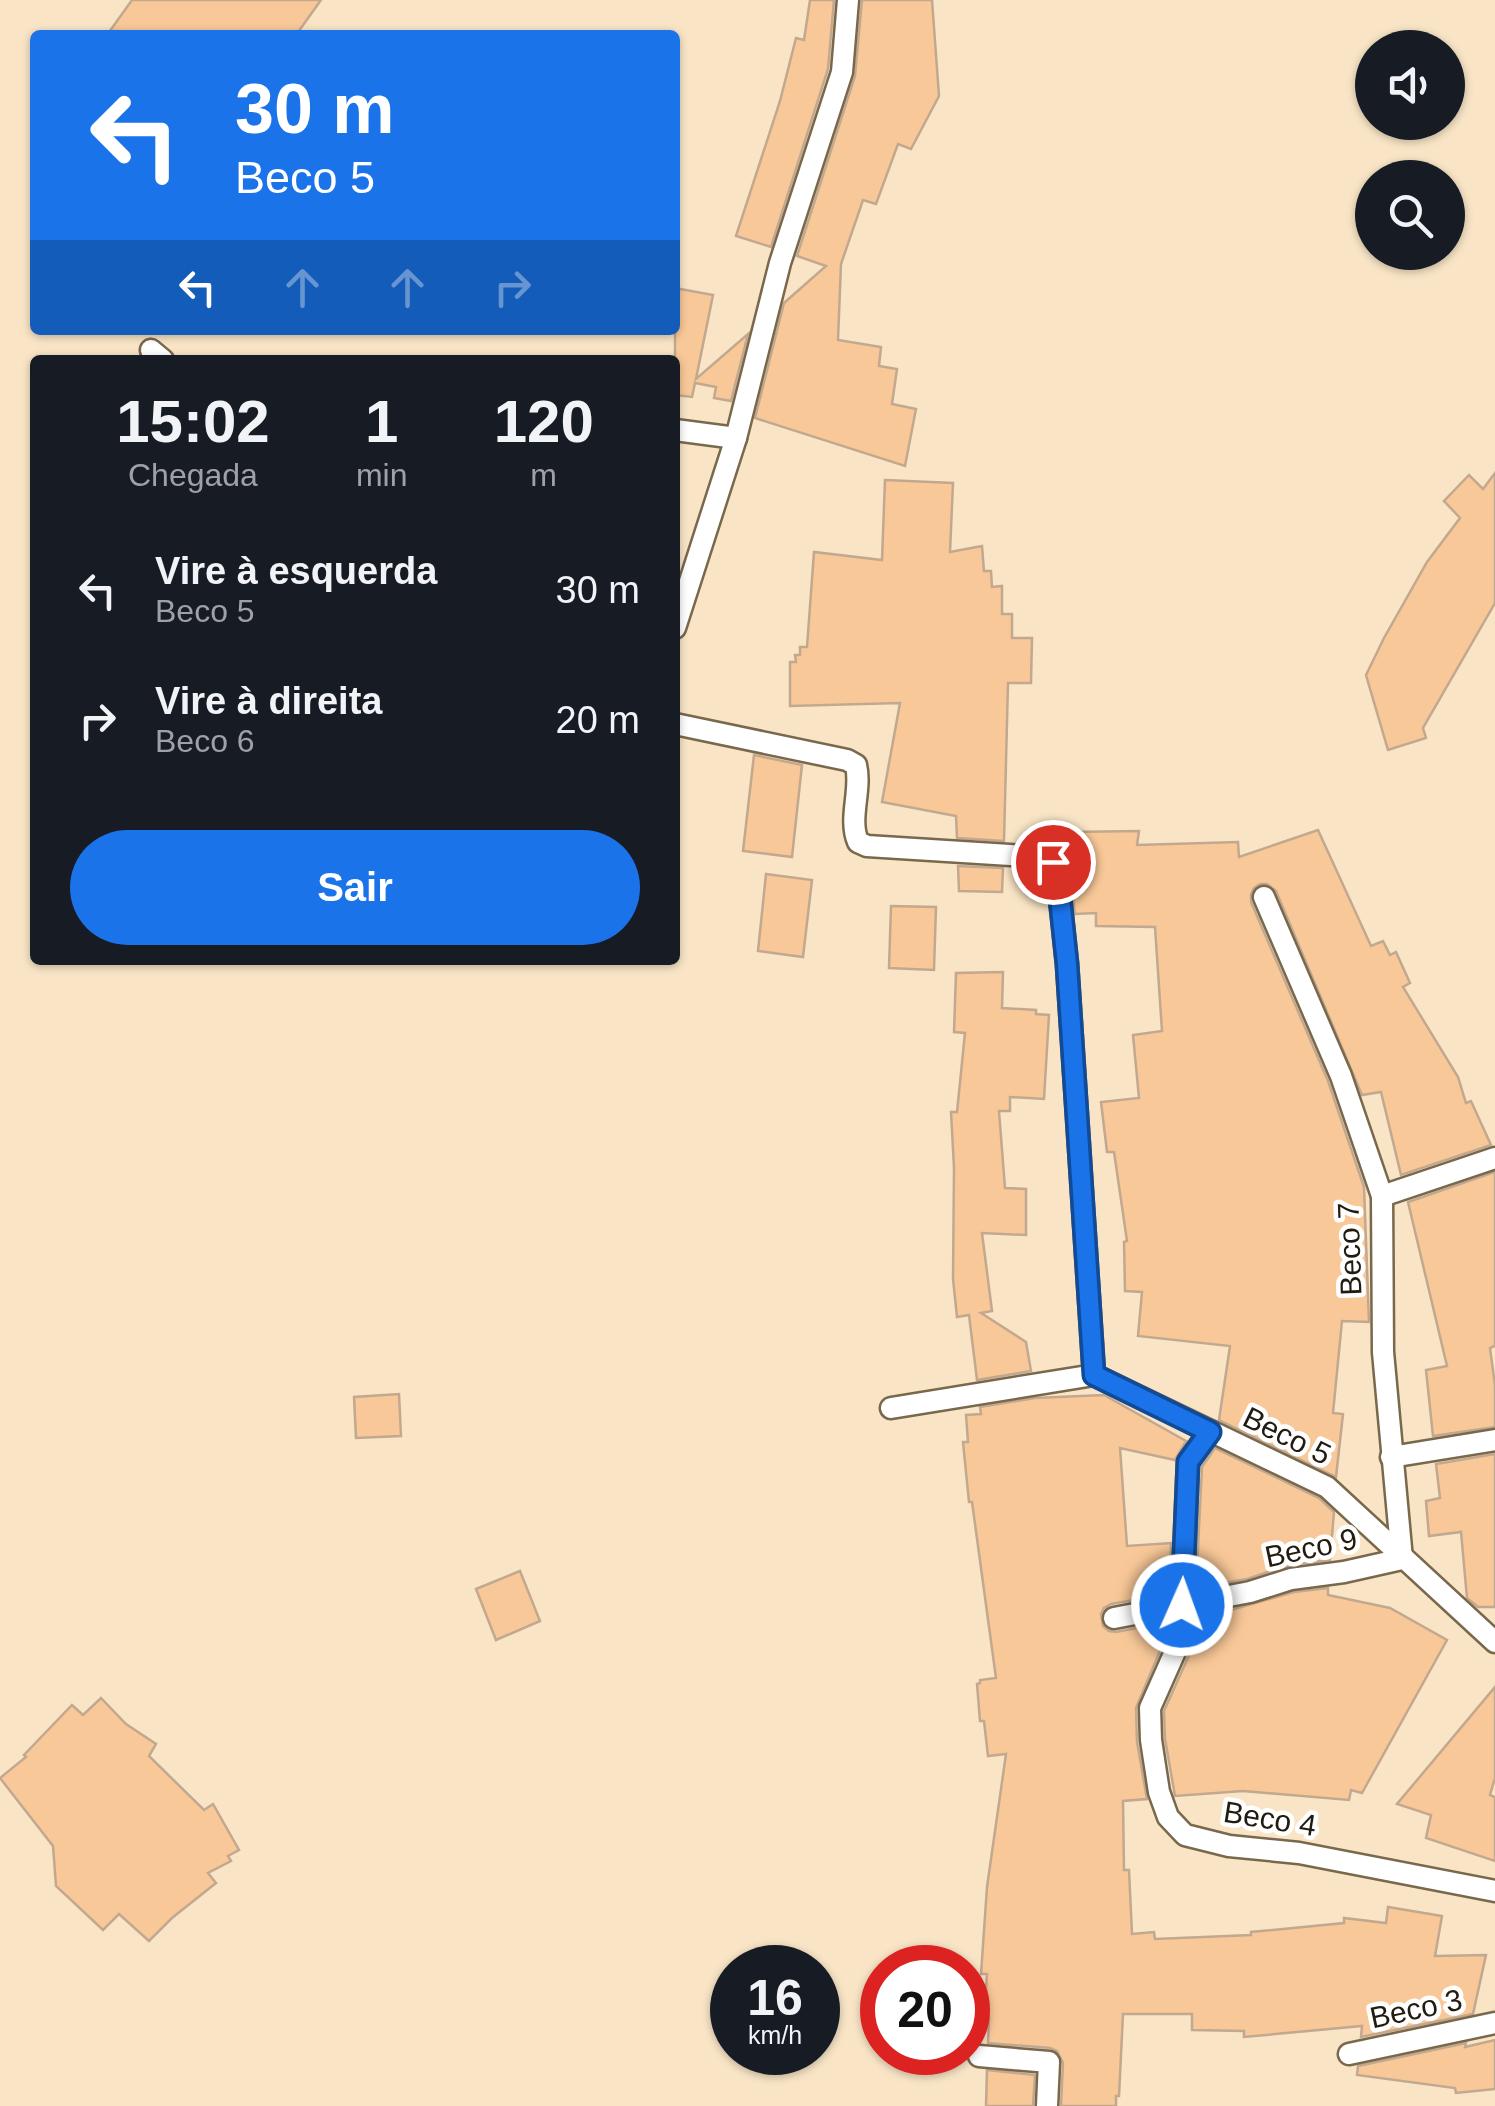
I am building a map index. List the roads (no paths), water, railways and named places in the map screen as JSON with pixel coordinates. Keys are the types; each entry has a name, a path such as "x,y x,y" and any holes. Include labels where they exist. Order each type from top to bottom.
{"lane":[{"path":"680,612 736,438 780,263 842,72 848,0"},
{"path":"680,431 736,438"},
{"path":"680,725 848,760 856,765 854,832 858,842 867,846 1040,856 1053,862 1057,870 1067,964 1094,1375 891,1408"},
{"name":"Beco 7","path":"1264,897 1341,1076 1382,1196 1382,1352 1402,1560"},
{"path":"1382,1196 1495,1158"},
{"name":"Beco 5","path":"1094,1375 1326,1488 1495,1642"},
{"path":"1182,1605 1188,1462 1210,1432"},
{"path":"1391,1457 1495,1440"},
{"name":"Beco 9","path":"1114,1618 1250,1592 1292,1579 1402,1560"},
{"name":"Beco 4","path":"1224,1597 1178,1645 1150,1708 1159,1792 1168,1817 1185,1835 1229,1846 1300,1853 1495,1891"},
{"name":"Beco 3","path":"1349,2054 1495,2024"},
{"path":"990,2057 1050,2062 1047,2106"}]}
